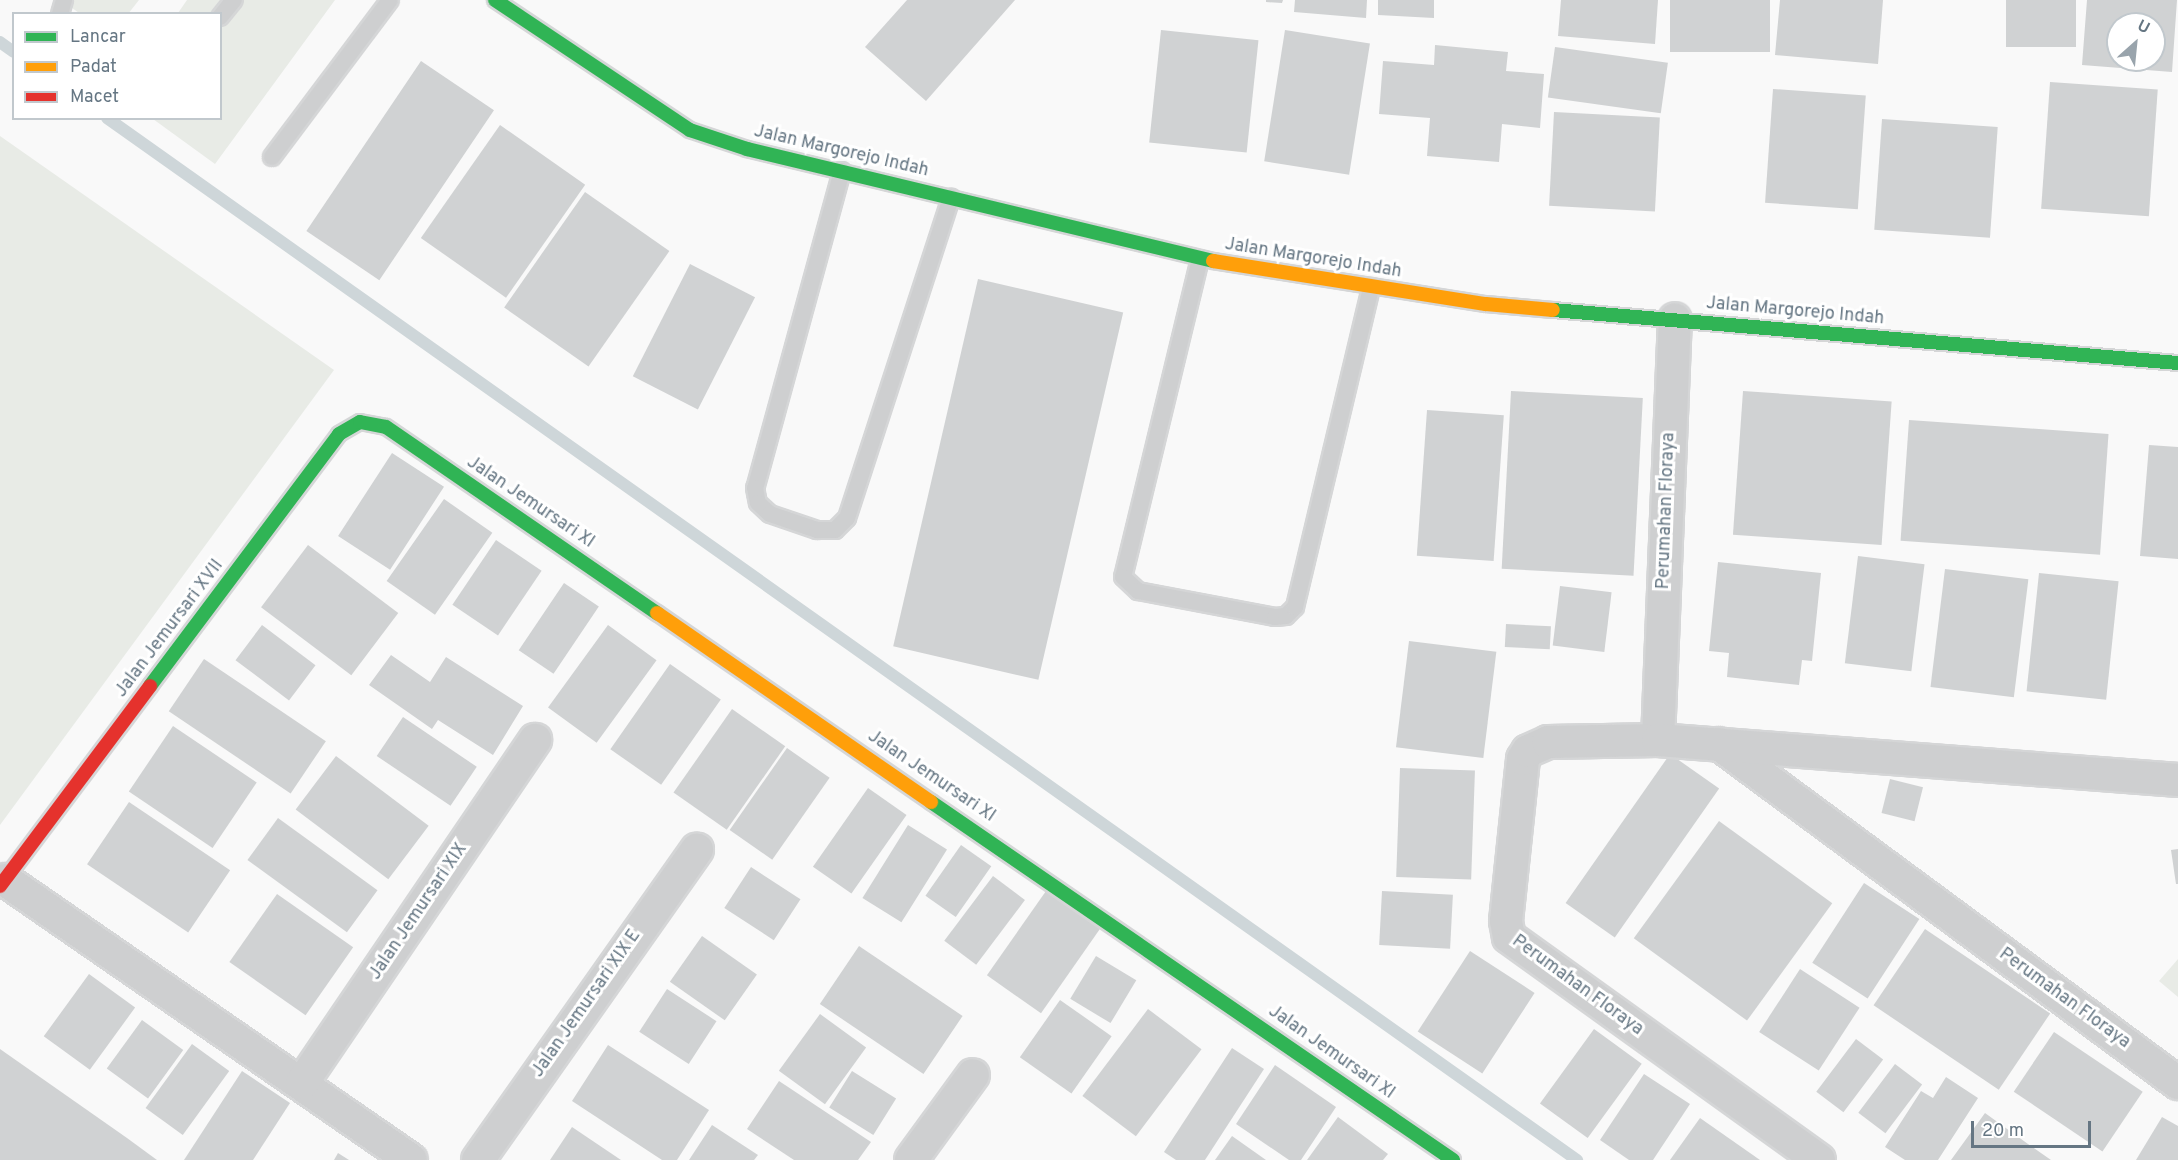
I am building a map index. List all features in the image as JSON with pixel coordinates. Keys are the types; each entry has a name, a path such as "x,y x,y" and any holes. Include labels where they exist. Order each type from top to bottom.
{"street":[{"name":"Jalan Margorejo Indah","path":"495,0 690,130 747,149 1200,259 1486,304 2178,363"},
{"name":"Perumahan Floraya","path":"1658,740 1675,319"},
{"name":"Jalan Jemursari XVII","path":"3,883 339,434 360,422 386,427"},
{"name":"Jalan Jemursari XI","path":"386,427 1453,1160"},
{"name":"Jalan Jemursari XIX","path":"302,1083 535,740"},
{"name":"Perumahan Floraya","path":"1819,1160 1521,948 1506,933 1522,772 1528,751 1548,742 1658,740 2178,780"},
{"name":"Perumahan Floraya","path":"1719,744 2178,1083"},
{"name":"Jalan Jemursari XIX E","path":"478,1160 697,849"},
{"path":"3,883 302,1083 411,1160"},
{"path":"911,1160 973,1075"}],"lane":[{"path":"222,15 234,0"},
{"path":"272,157 390,0"},
{"path":"842,171 754,488 758,503 770,514 817,530 835,530 847,518 951,197"},
{"path":"1200,259 1123,577 1138,591 1275,617 1286,616 1295,607 1371,287"}],"shaded area":[{"path":"61,0 139,0 130,12 78,12"},
{"path":"187,0 335,0 215,164 154,120 222,120 222,12 179,12"},
{"path":"0,136 334,370 0,825"},
{"path":"2178,959 2178,997 2159,981"}],"building":[{"path":"907,0 1015,0 926,101 865,47"},
{"path":"1266,0 1283,0 1282,3 1266,2"},
{"path":"1295,0 1367,0 1366,18 1294,12"},
{"path":"1378,0 1434,0 1434,18 1378,15"},
{"path":"1561,0 1658,0 1655,44 1558,36"},
{"path":"1670,0 1770,0 1770,52 1670,52"},
{"path":"1780,0 1883,0 1878,64 1775,55"},
{"path":"2006,0 2076,0 2076,47 2006,47"},
{"path":"2087,0 2177,0 2172,72 2166,72 2166,12 2106,12 2106,67 2082,65"},
{"path":"1161,30 1258,40 1247,153 1149,142"},
{"path":"1285,30 1370,43 1349,175 1264,161"},
{"path":"1435,45 1508,52 1506,71 1544,74 1540,128 1502,124 1499,162 1427,156 1430,118 1379,114 1383,61 1434,65"},
{"path":"1555,47 1668,63 1661,113 1548,98"},
{"path":"421,61 494,110 379,280 306,231"},
{"path":"2050,82 2158,90 2149,216 2041,209"},
{"path":"1773,89 1866,95 1858,209 1765,203"},
{"path":"1554,112 1660,118 1655,211 1549,206"},
{"path":"1882,119 1998,127 1990,238 1874,230"},
{"path":"500,125 585,185 506,298 421,238"},
{"path":"585,192 669,251 588,367 504,308"},
{"path":"690,264 755,297 698,409 633,376"},
{"path":"978,279 1123,313 1038,680 893,646"},
{"path":"1511,391 1643,398 1634,576 1502,569"},
{"path":"1743,391 1892,401 1882,545 1733,535"},
{"path":"1427,410 1504,415 1494,561 1417,556"},
{"path":"1909,420 2109,434 2100,555 1901,541"},
{"path":"2149,445 2178,447 2178,559 2140,556"},
{"path":"392,453 444,487 390,570 338,536"},
{"path":"444,499 492,533 435,615 387,581"},
{"path":"496,540 542,571 498,635 452,605"},
{"path":"308,545 398,613 351,675 261,607"},
{"path":"1858,556 1925,564 1911,671 1845,663"},
{"path":"1718,562 1821,573 1812,661 1802,660 1799,685 1727,677 1729,653 1709,651"},
{"path":"1945,569 2028,579 2014,697 1930,687"},
{"path":"2039,573 2119,581 2106,700 2027,691"},
{"path":"564,583 599,606 554,674 519,650"},
{"path":"1560,586 1612,592 1604,652 1553,646"},
{"path":"1506,624 1551,626 1550,649 1505,647"},
{"path":"262,625 316,665 289,700 236,660"},
{"path":"608,625 657,660 597,743 548,708"},
{"path":"1409,641 1496,652 1483,758 1396,747"},
{"path":"391,655 430,682 446,657 523,706 493,755 438,720 432,729 369,685"},
{"path":"204,659 326,741 291,793 169,711"},
{"path":"670,664 721,700 661,785 610,749"},
{"path":"732,709 785,746 727,830 673,793"},
{"path":"403,717 477,767 451,806 377,756"},
{"path":"173,726 257,782 213,848 129,791"},
{"path":"787,748 830,778 772,860 730,830"},
{"path":"1670,754 1719,788 1615,938 1566,903"},
{"path":"336,756 429,826 388,879 296,810"},
{"path":"1400,768 1475,771 1471,880 1396,877"},
{"path":"1890,779 1923,787 1915,821 1882,813"},
{"path":"868,788 907,815 851,894 813,867"},
{"path":"129,802 230,870 188,932 87,864"},
{"path":"278,818 378,890 347,932 247,860"},
{"path":"1719,821 1832,903 1747,1021 1634,938"},
{"path":"908,825 947,849 901,922 862,898"},
{"path":"961,845 991,866 956,917 925,896"},
{"path":"2178,849 2178,884 2176,884 2171,850"},
{"path":"751,867 800,899 774,940 724,908"},
{"path":"993,876 1025,900 976,965 944,941"},
{"path":"1864,883 1919,919 1868,999 1812,963"},
{"path":"1046,891 1100,929 1041,1013 987,975"},
{"path":"1382,891 1453,895 1450,949 1379,945"},
{"path":"277,894 353,947 306,1015 229,962"},
{"path":"1925,929 2050,1013 1999,1090 1874,1005"},
{"path":"702,936 757,974 725,1020 670,982"},
{"path":"859,946 963,1016 923,1074 820,1004"},
{"path":"1470,951 1535,993 1482,1073 1418,1032"},
{"path":"1096,956 1136,980 1111,1023 1070,999"},
{"path":"1800,969 1860,1008 1819,1071 1759,1032"},
{"path":"89,974 135,1008 90,1070 44,1036"},
{"path":"667,989 716,1021 689,1064 639,1032"},
{"path":"1060,1000 1112,1036 1071,1093 1020,1057"},
{"path":"1148,1009 1202,1049 1136,1136 1082,1096"},
{"path":"820,1014 866,1048 825,1104 779,1071"},
{"path":"142,1020 183,1050 148,1099 107,1069"},
{"path":"1594,1029 1642,1064 1588,1138 1540,1103"},
{"path":"2054,1032 2143,1092 2102,1152 2014,1092"},
{"path":"1856,1039 1883,1059 1843,1112 1816,1092"},
{"path":"192,1044 229,1071 183,1135 146,1108"},
{"path":"608,1045 709,1110 677,1160 662,1160 572,1101"},
{"path":"1232,1048 1264,1069 1205,1160 1176,1160 1164,1152"},
{"path":"0,1049 127,1138 157,1160 0,1160"},
{"path":"1895,1064 1922,1084 1885,1133 1858,1113"},
{"path":"1275,1065 1336,1107 1301,1160 1289,1160 1236,1124"},
{"path":"242,1071 290,1103 253,1160 184,1160"},
{"path":"852,1071 896,1099 873,1135 829,1107"},
{"path":"1644,1074 1690,1104 1653,1160 1629,1160 1600,1140"},
{"path":"1946,1077 1978,1098 1938,1160 1905,1160 1885,1147 1921,1091 1933,1098"},
{"path":"779,1081 871,1142 858,1160 794,1160 747,1129"},
{"path":"1985,1113 2028,1144 2051,1160 1951,1160"},
{"path":"1338,1117 1388,1154 1383,1160 1307,1160"},
{"path":"2162,1117 2178,1126 2178,1160 2136,1160"},
{"path":"1700,1118 1760,1160 1670,1160"},
{"path":"712,1125 758,1155 754,1160 689,1160"},
{"path":"572,1127 621,1160 550,1160"},
{"path":"1232,1136 1266,1160 1215,1160"},
{"path":"338,1153 349,1160 334,1160"}],"waterway":[{"path":"0,42 12,51"},
{"path":"110,120 1577,1160"}],"traffic: fast":[{"path":"495,0 690,130 747,149 1213,261"},
{"path":"1553,310 2178,363"},
{"path":"150,686 339,434 360,422 386,427 657,613"},
{"path":"931,802 1453,1160"}],"traffic: slow":[{"path":"1213,261 1486,304 1553,310"},
{"path":"657,613 931,802"}],"traffic: jam":[{"path":"0,886 150,686"}]}
